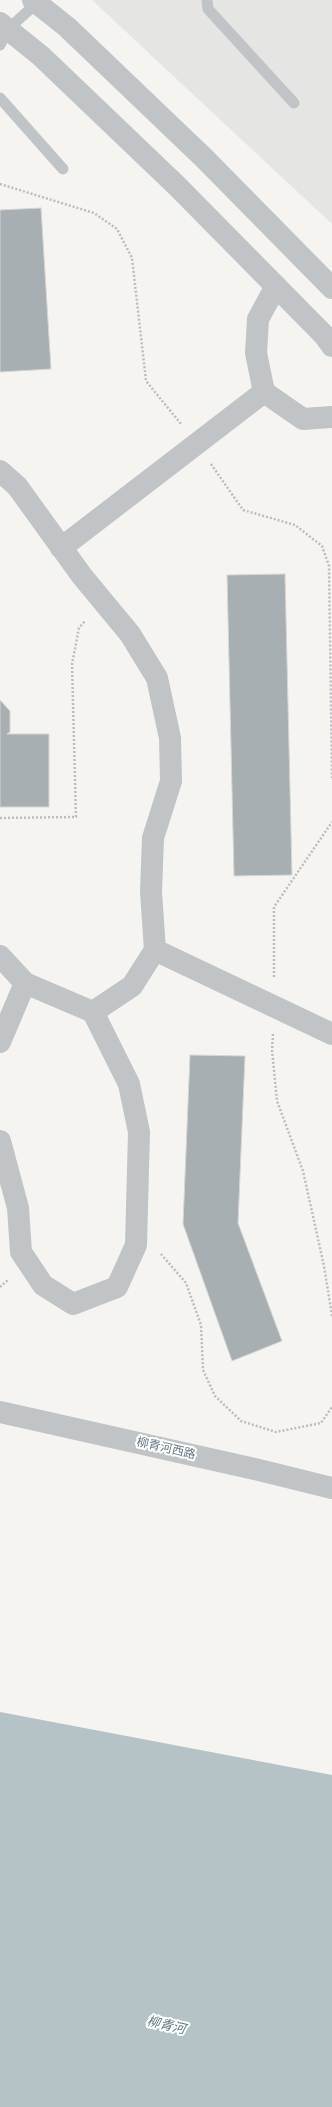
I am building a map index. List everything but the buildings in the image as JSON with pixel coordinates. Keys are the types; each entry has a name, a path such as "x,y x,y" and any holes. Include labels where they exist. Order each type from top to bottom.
{"street":[{"path":"35,2 67,27 204,158 332,288"},
{"path":"3,32 53,67 177,186 324,335 332,346"},
{"path":"276,286 258,319 256,353 264,392 303,419 332,417"},
{"path":"61,548 264,392"},
{"path":"0,471 17,486 61,548 130,634 157,678 170,738 171,781 153,838 151,892 155,950 132,986 93,1012"},
{"path":"155,950 332,1034"},
{"path":"0,956 25,983 93,1012 130,1084 138,1132 136,1245 117,1287 73,1304 43,1285 21,1252 18,1208 0,1141"},
{"path":"0,1042 25,983"},
{"name":"柳青河西路","path":"0,1412 259,1470 332,1488"}],"lane":[{"path":"207,0 208,9 294,103"},
{"path":"3,32 35,2"},
{"path":"0,98 63,169"}],"path":[{"path":"0,818 76,817 72,664 79,628 102,600"},
{"path":"332,822 274,907 274,1006 272,1050 277,1101 303,1171 324,1266 332,1316"},
{"path":"136,1245 160,1252 186,1283 201,1325 203,1370 215,1396 241,1421 276,1432 321,1423 332,1406"}],"shaded area":[{"path":"92,0 332,0 332,224 184,86"}],"water":[{"name":"柳青河","path":"0,1712 332,1775 332,2107 0,2107"}]}
